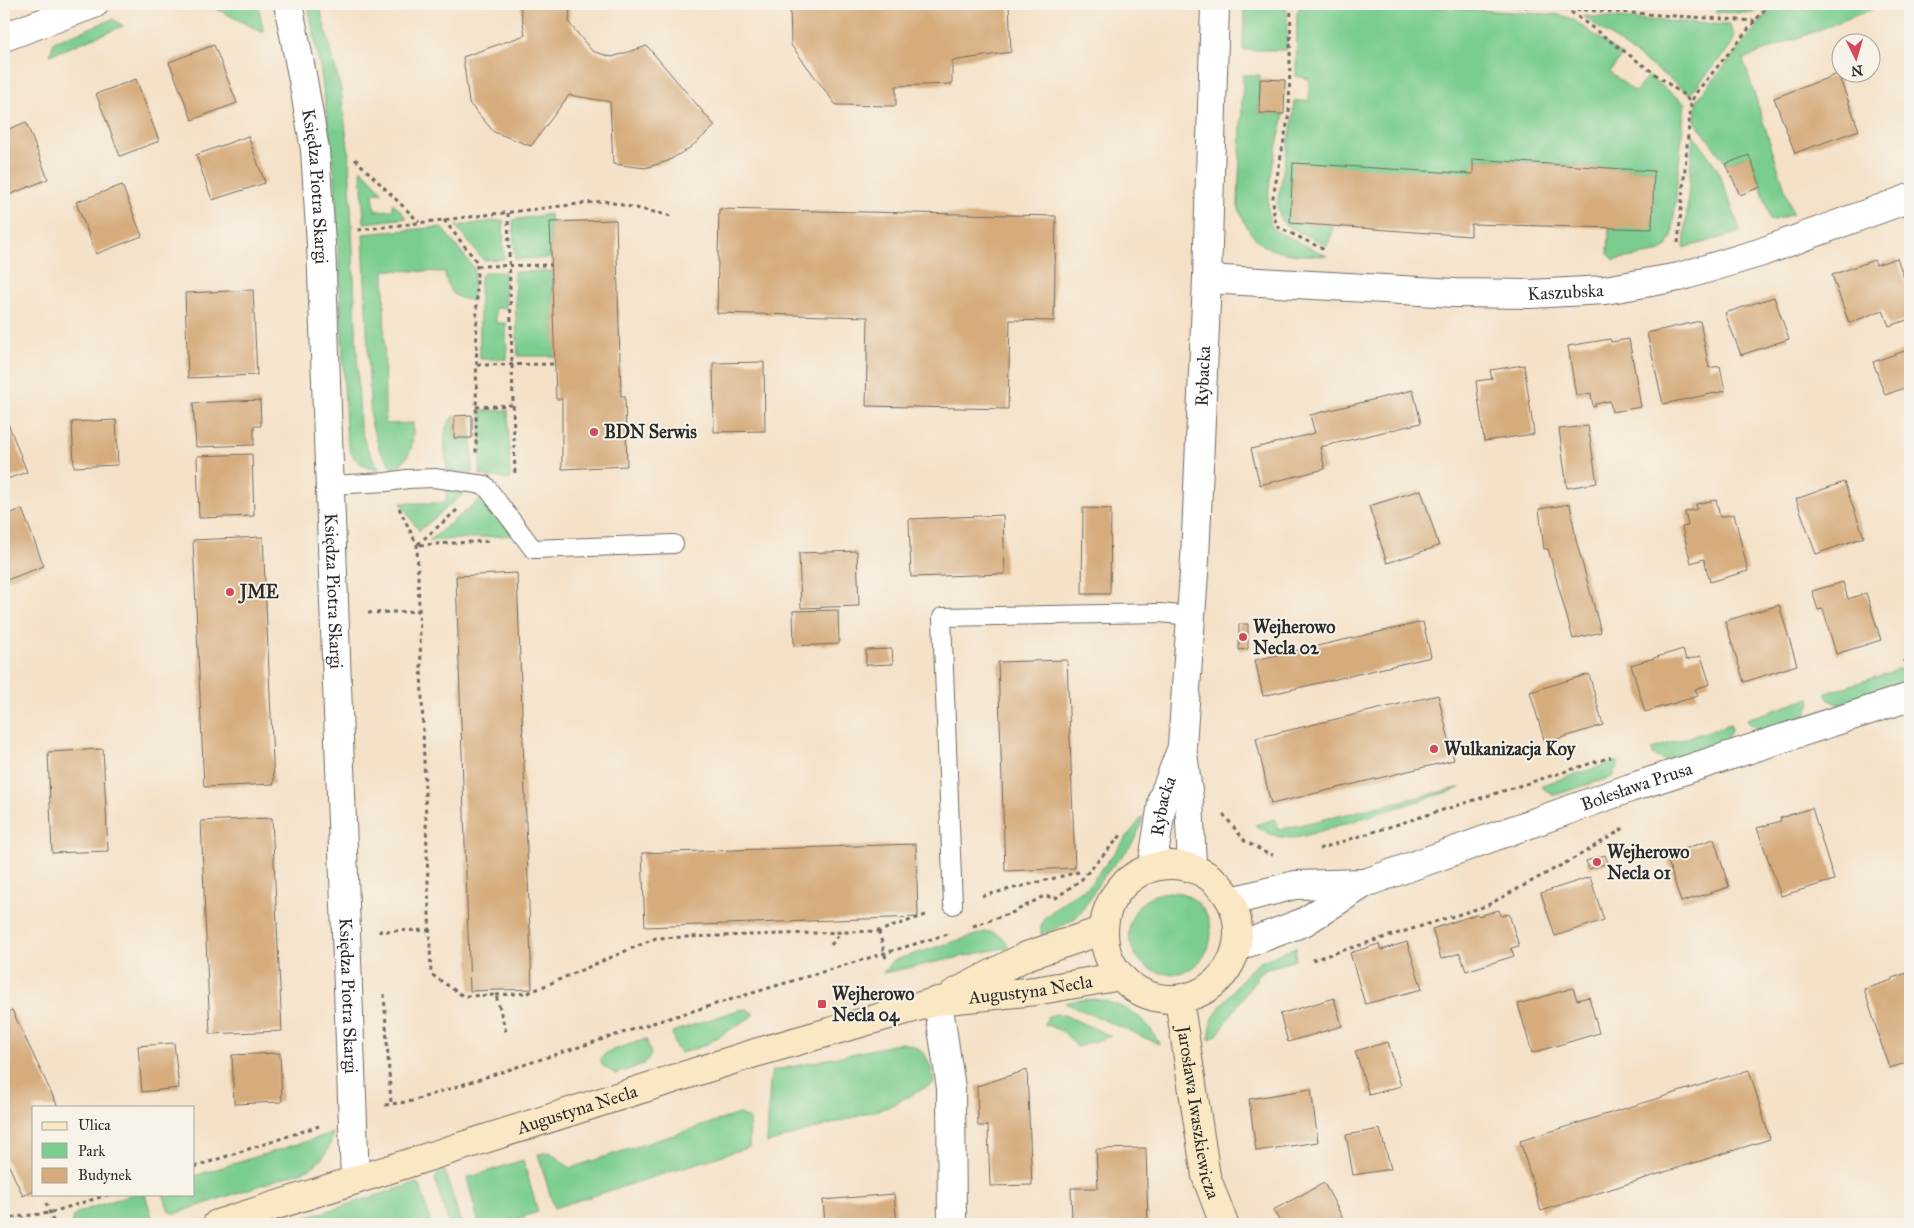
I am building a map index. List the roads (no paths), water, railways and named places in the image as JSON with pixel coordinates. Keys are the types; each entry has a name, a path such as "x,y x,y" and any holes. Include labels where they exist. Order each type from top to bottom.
{"main road":[{"path":"1172,864 1192,867 1215,880 1232,901 1238,924 1237,947 1229,966 1216,982 1199,994 1178,999 1157,998 1137,990 1121,976 1108,955 1104,930 1108,910 1118,891 1133,876 1152,866 1172,864"},
{"name":"Augustyna Necla","path":"938,1002 1026,956 1104,930"},
{"name":"Augustyna Necla","path":"217,1224 755,1053 938,1002 1035,991 1121,976"},
{"name":"Jarosława Iwaszkiewicza","path":"1178,999 1206,1176 1224,1224"}],"street":[{"path":"4,37 94,4"},
{"name":"Księdza Piotra Skargi","path":"288,4 314,150 321,244 355,1180"},
{"name":"Rybacka","path":"1192,867 1189,808 1182,746 1191,616 1207,279 1215,4"},
{"name":"Kaszubska","path":"1207,279 1455,293 1530,294 1605,290 1679,277 1759,253 1910,198"},
{"name":"Bolesława Prusa","path":"1237,947 1304,922 1365,883 1630,788 1910,697"},
{"name":"Rybacka","path":"1152,866 1163,797 1182,746"},
{"name":"Bolesława Prusa","path":"1232,901 1295,885 1365,883"},
{"path":"938,1002 952,1088 952,1224"}],"lane":[{"path":"329,485 434,478 484,485 534,549 674,544"},
{"path":"953,905 942,617 1160,613 1191,616"}],"place":[{"name":"BDN Serwis","path":"594,432"},
{"name":"JME","path":"230,592"},
{"name":"Wejherowo Necla 02","path":"1243,637"},
{"name":"Wulkanizacja Koy","path":"1434,749"},
{"name":"Wejherowo Necla 01","path":"1597,862"},
{"name":"Wejherowo Necla 04","path":"822,1004"}]}
